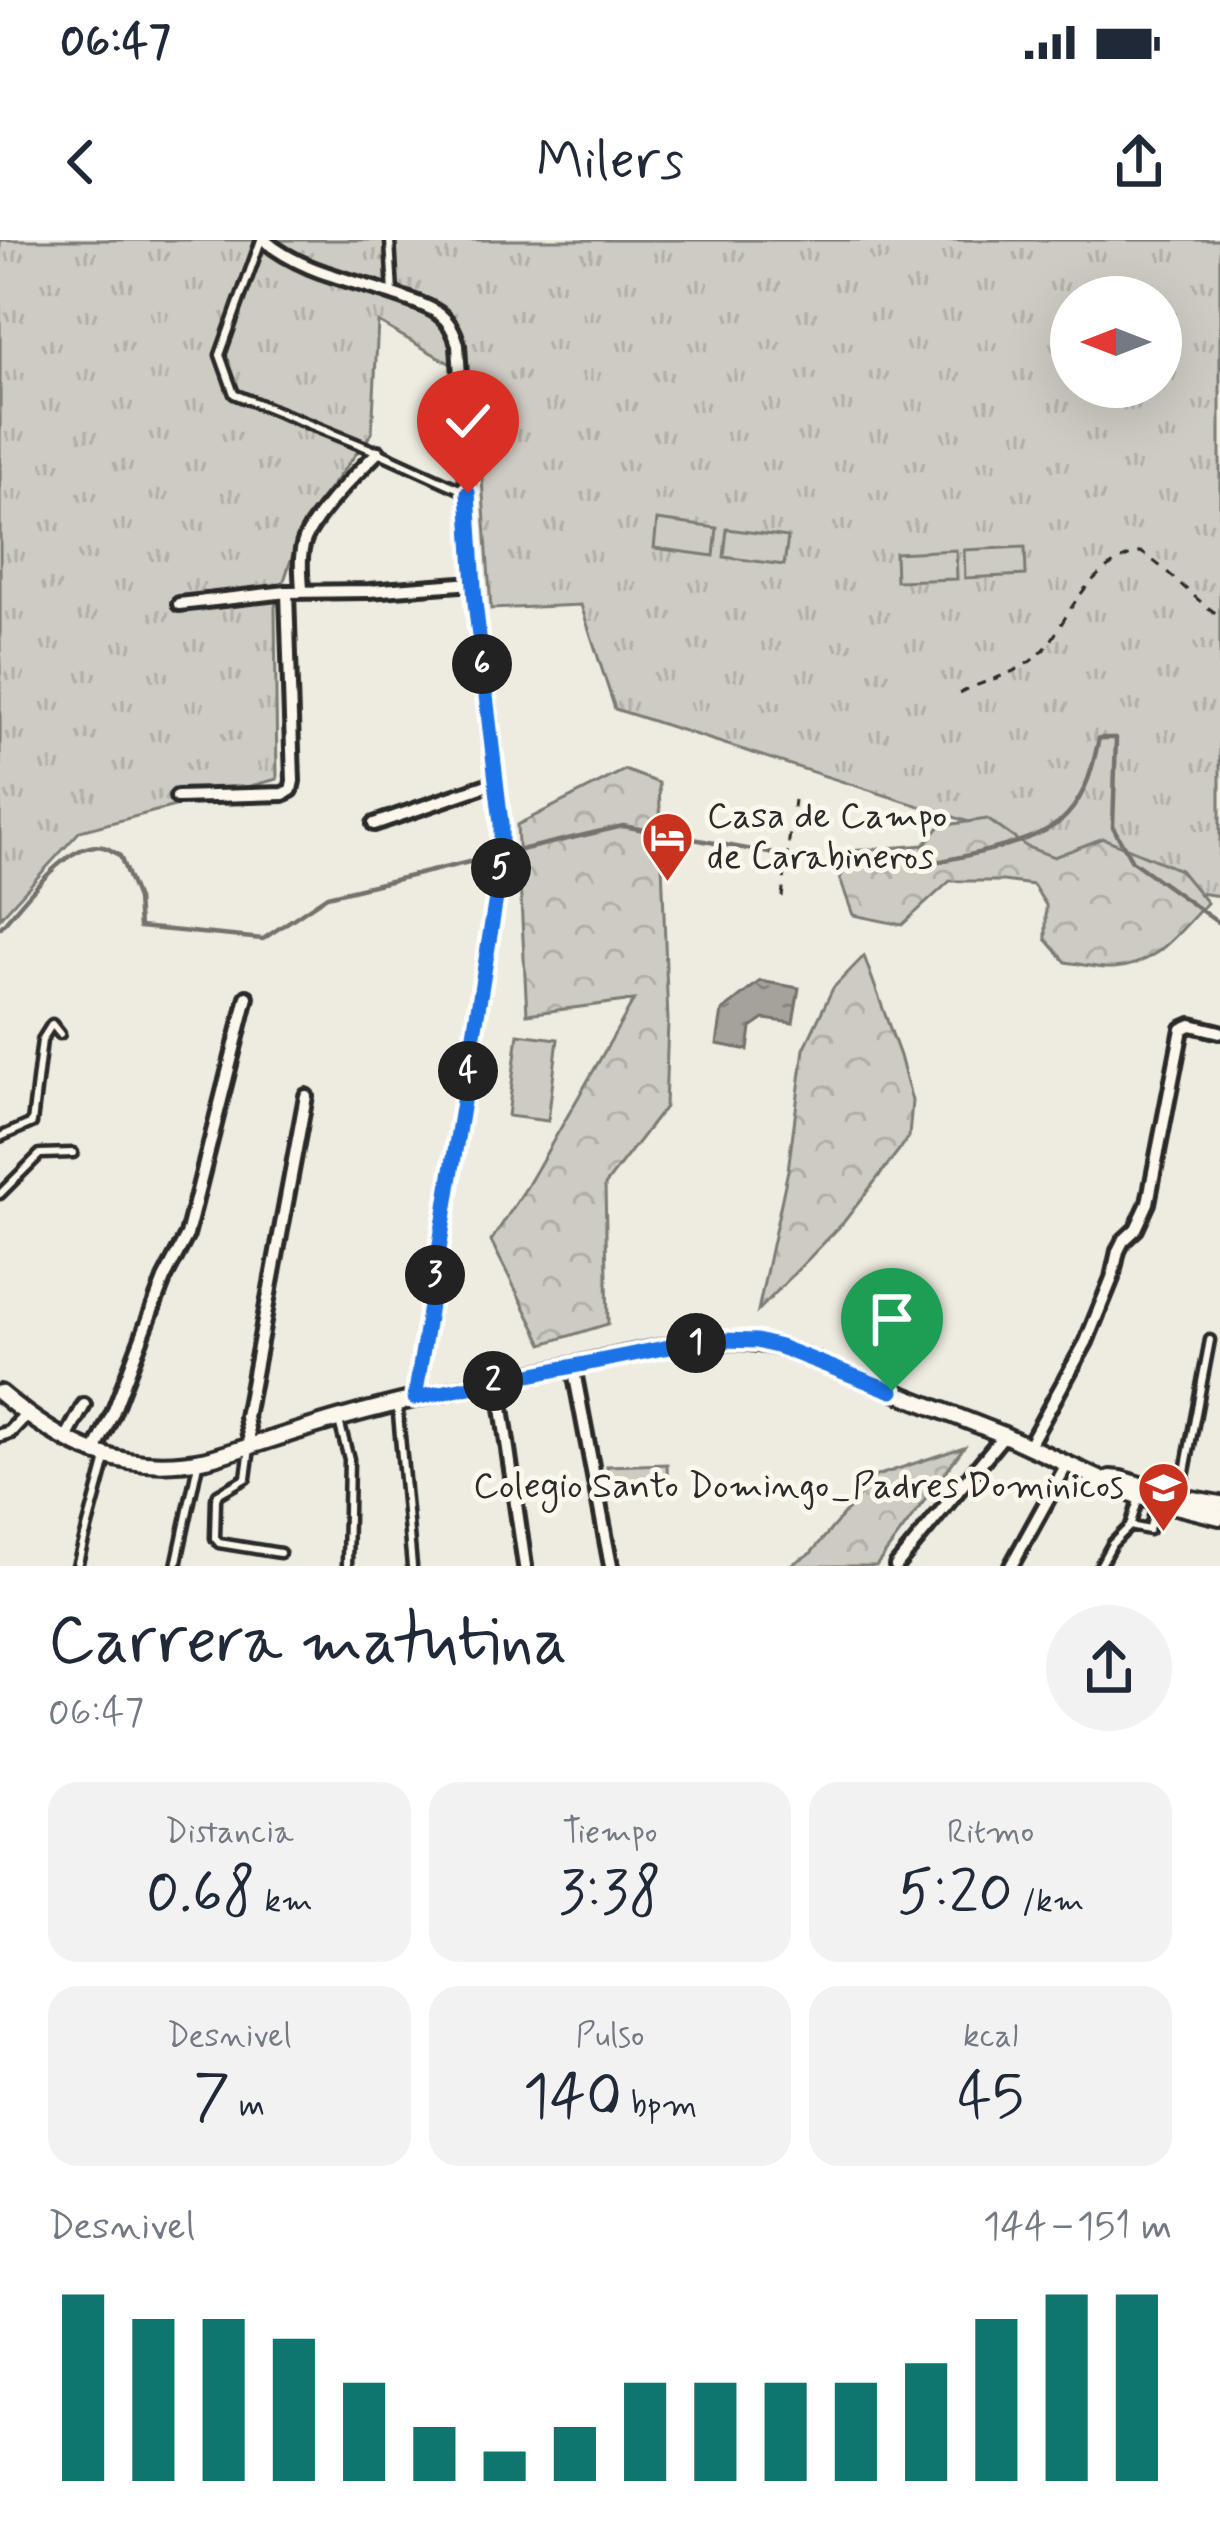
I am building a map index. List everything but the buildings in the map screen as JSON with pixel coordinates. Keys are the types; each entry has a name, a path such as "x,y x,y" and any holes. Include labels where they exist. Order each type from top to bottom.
{"street":[{"path":"263,240 308,268 435,310 456,337 473,583 501,823 501,867 415,1398"},
{"path":"302,590 306,534 378,452"},
{"path":"179,604 302,590 369,591 473,583"},
{"path":"177,796 291,790 287,592"},
{"path":"374,824 496,782"},
{"path":"100,1455 164,1280 187,1235 247,997"},
{"path":"1028,1447 1086,1342 1118,1252 1148,1203 1183,1029 1191,1025 1220,1031"},
{"path":"250,1447 246,1417 306,1096"},
{"path":"1,1397 65,1440 100,1455 156,1464 199,1461 415,1398 497,1380 693,1344 757,1341 1004,1435 1139,1497 1220,1517"},
{"path":"574,1366 611,1566"},
{"path":"497,1380 524,1566"},
{"path":"65,1440 84,1405"},
{"path":"0,1435 10,1432 27,1414"},
{"path":"896,1566 1004,1435"},
{"path":"1011,1566 1066,1466"},
{"path":"1093,1477 1121,1479 1220,1504"}],"lane":[{"path":"263,240 220,355 234,394 468,493"},
{"path":"389,240 393,294"},
{"path":"0,1137 32,1123 42,1040 52,1024 60,1034"},
{"path":"0,1194 40,1154 73,1153"},
{"path":"1130,1526 1149,1530 1157,1503 1175,1496 1183,1482 1210,1340"},
{"path":"397,1403 412,1566"},
{"path":"339,1419 349,1459 347,1566"},
{"path":"250,1447 246,1478 218,1494 214,1534 219,1543 280,1553"},
{"path":"77,1566 100,1455"},
{"path":"176,1566 199,1461"},
{"path":"1100,1566 1130,1526 1139,1497"}],"path":[{"path":"960,693 1011,674 1037,656 1091,579 1122,557 1141,552 1220,616"},
{"path":"782,897 794,800"}],"green space":[{"path":"0,240 1220,240 1220,896 1040,871 979,825 615,709 581,605 491,609 475,378 378,322 372,433 304,522 275,607 277,779 80,831 0,918"},
{"path":"657,520 717,528 714,556 654,548"},
{"path":"727,529 788,537 784,565 724,557"},
{"path":"1025,547 1026,575 965,578 964,550"},
{"path":"956,550 957,579 896,581 895,553"},
{"path":"625,770 659,783 668,1021 665,1107 605,1185 608,1324 543,1344 491,1241 634,1000 527,1014 517,825"},
{"path":"987,819 1027,847 1054,857 1103,838 1180,870 1207,903 1155,953 1114,968 1066,962 1046,939 1046,905 1033,885 950,881 902,925 853,915 840,879 850,851 924,845 940,826"},
{"path":"864,956 912,1101 909,1137 843,1223 758,1311 788,1170 804,1049 833,988"},
{"path":"518,1034 558,1039 548,1121 508,1116"},
{"path":"964,1447 876,1566 789,1566 811,1553 876,1476"},
{"path":"667,1464 668,1492 607,1494 607,1466"}],"water":[{"path":"760,981 799,988 793,1023 764,1019 751,1028 748,1050 717,1044 722,1011"}],"waterway":[{"path":"916,866 996,848 1055,825 1074,807 1084,788 1099,738 1116,738 1113,827 1132,861 1220,924"},
{"path":"512,852 623,826 780,855"},
{"path":"0,928 61,863 89,847 120,856 137,899 139,927 263,939 327,896 490,857"}],"place":[{"name":"Casa de Campo de Carabineros","path":"668,884"},
{"name":"Colegio Santo Domingo_Padres Dominicos","path":"1163,1533"}],"route":[{"path":"468,493 475,602 501,823 501,867 415,1398 723,1340 780,1347 892,1391"}]}
